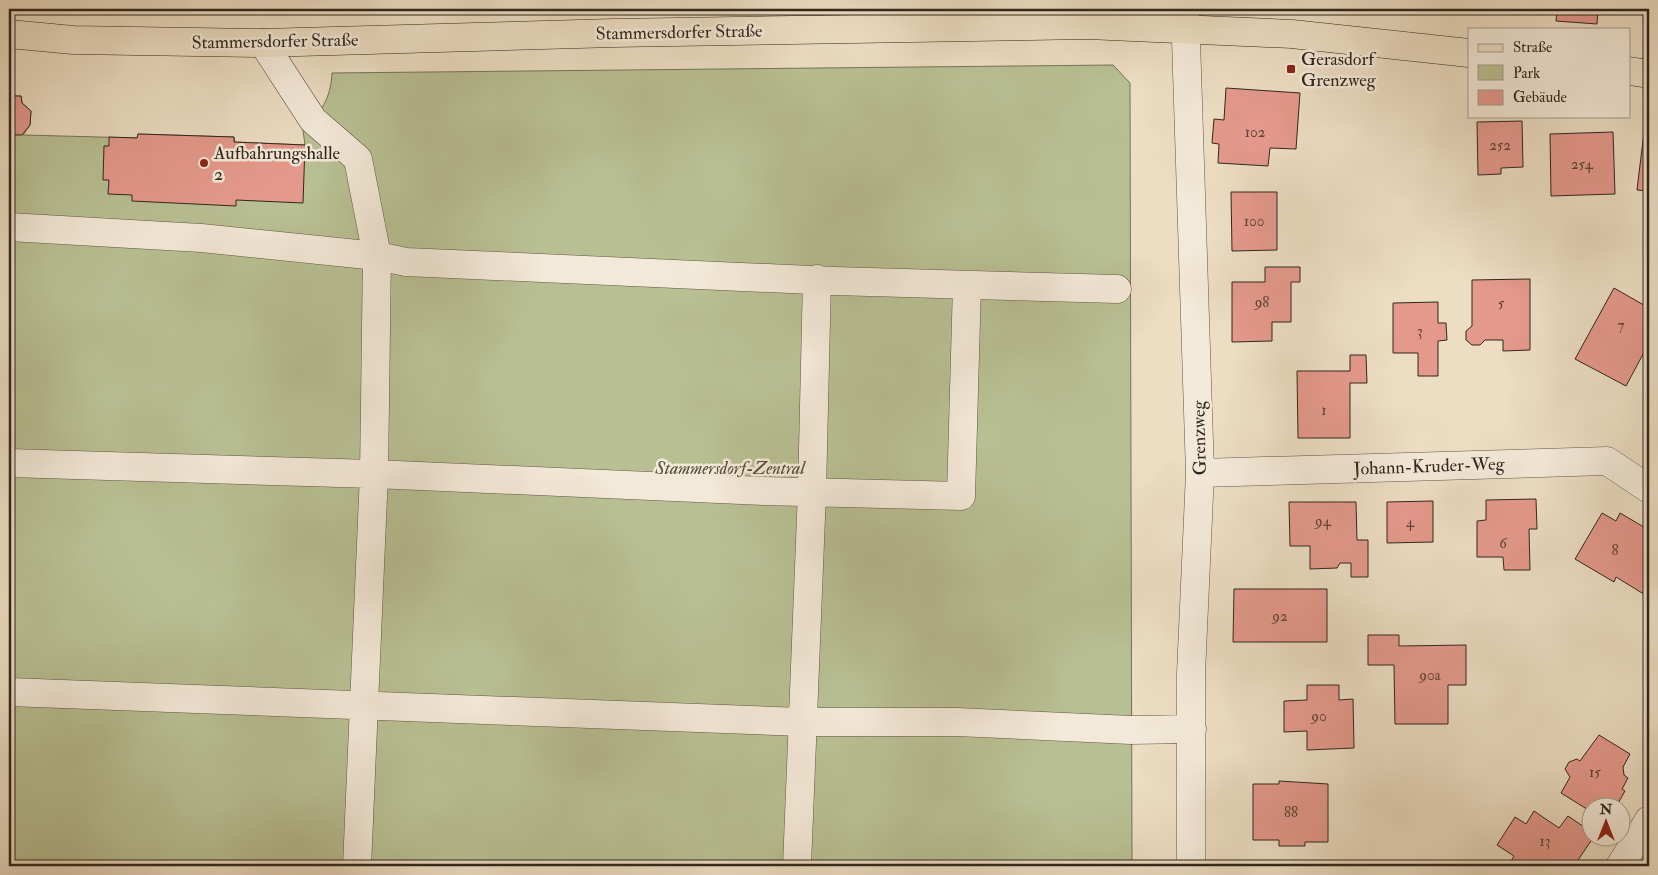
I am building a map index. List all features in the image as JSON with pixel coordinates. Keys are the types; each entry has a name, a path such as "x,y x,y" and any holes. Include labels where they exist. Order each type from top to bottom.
{"main road":[{"name":"Stammersdorfer Straße","path":"9,34 73,40 263,43 614,33 1088,25 1186,19 1292,34 1468,53"},
{"path":"1630,71 1649,74"}],"street":[{"name":"Grenzweg","path":"1186,19 1200,473 1191,674 1191,866"},
{"path":"263,43 313,120 358,159 377,256 374,474 357,866"},
{"path":"9,227 201,238 377,256 406,262 967,285 1118,289"},
{"path":"797,866 812,492 817,279"},
{"path":"9,463 374,474 812,492 961,496 967,285"},
{"name":"Johann-Kruder-Weg","path":"1200,473 1607,460 1649,489"},
{"path":"9,692 802,722 957,722 1131,730 1192,729"},
{"path":"1620,866 1649,820"}],"green space":[{"name":"Stammersdorf-Zentral","path":"1113,65 1130,83 1132,866 9,866 9,96 21,96 22,103 31,111 30,125 23,135 137,138 138,134 234,137 235,142 305,145 303,130 324,105 330,90 332,73"}],"building":[{"path":"1557,9 1598,9 1597,24 1556,21"},
{"path":"1226,88 1300,93 1296,149 1270,148 1268,166 1218,163 1219,144 1212,143 1214,119 1224,120"},
{"path":"9,96 21,96 22,103 31,111 30,125 22,135 13,135 12,139 9,139"},
{"path":"1522,121 1523,167 1501,168 1501,174 1478,175 1477,122"},
{"path":"1613,132 1615,194 1551,196 1550,134"},
{"path":"1644,132 1649,133 1649,191 1637,190"},
{"name":"Aufbahrungshalle 2","path":"138,134 234,137 234,142 305,145 303,203 236,200 236,206 132,201 132,195 108,194 109,180 103,180 104,146 109,146 109,137 137,138"},
{"path":"1231,192 1277,192 1277,250 1232,251"},
{"path":"1265,267 1300,267 1300,282 1291,282 1291,322 1272,322 1272,341 1232,342 1232,282 1265,282"},
{"path":"1530,279 1530,350 1503,351 1503,340 1485,340 1480,345 1472,345 1466,340 1466,331 1472,326 1472,280"},
{"path":"1614,288 1649,308 1649,343 1626,386 1575,359"},
{"path":"1438,302 1438,323 1446,323 1447,340 1438,341 1438,376 1418,376 1418,353 1393,353 1393,303"},
{"path":"1350,355 1366,355 1367,383 1350,383 1350,438 1298,438 1297,371 1350,371"},
{"path":"1536,499 1537,529 1529,529 1530,570 1504,570 1503,557 1477,557 1477,521 1486,520 1486,500"},
{"path":"1433,501 1433,542 1387,543 1387,502"},
{"path":"1289,502 1356,502 1357,540 1368,540 1368,577 1351,577 1351,563 1340,563 1337,568 1310,569 1310,546 1290,546"},
{"path":"1602,513 1616,521 1620,513 1649,530 1649,593 1647,596 1616,577 1614,582 1575,559"},
{"path":"1234,589 1327,589 1327,642 1233,642"},
{"path":"1368,635 1399,635 1399,646 1466,645 1466,685 1448,685 1448,724 1395,724 1394,665 1368,665"},
{"path":"1307,685 1339,685 1339,700 1353,699 1354,748 1307,750 1307,731 1284,732 1284,701 1307,700"},
{"path":"1599,735 1630,754 1623,767 1624,775 1628,778 1622,789 1625,791 1621,798 1580,798 1580,805 1561,793 1570,777 1565,769 1569,762 1577,759 1580,761"},
{"path":"1279,781 1328,784 1328,842 1305,842 1305,846 1279,846 1279,840 1253,840 1253,784 1279,784"},
{"path":"1534,811 1559,828 1568,816 1580,824 1580,848 1586,848 1574,866 1508,866 1514,856 1497,845 1515,817 1526,824"}],"place":[{"name":"Gerasdorf Grenzweg","path":"1291,69"},
{"name":"Aufbahrungshalle 2","path":"204,163"}]}
